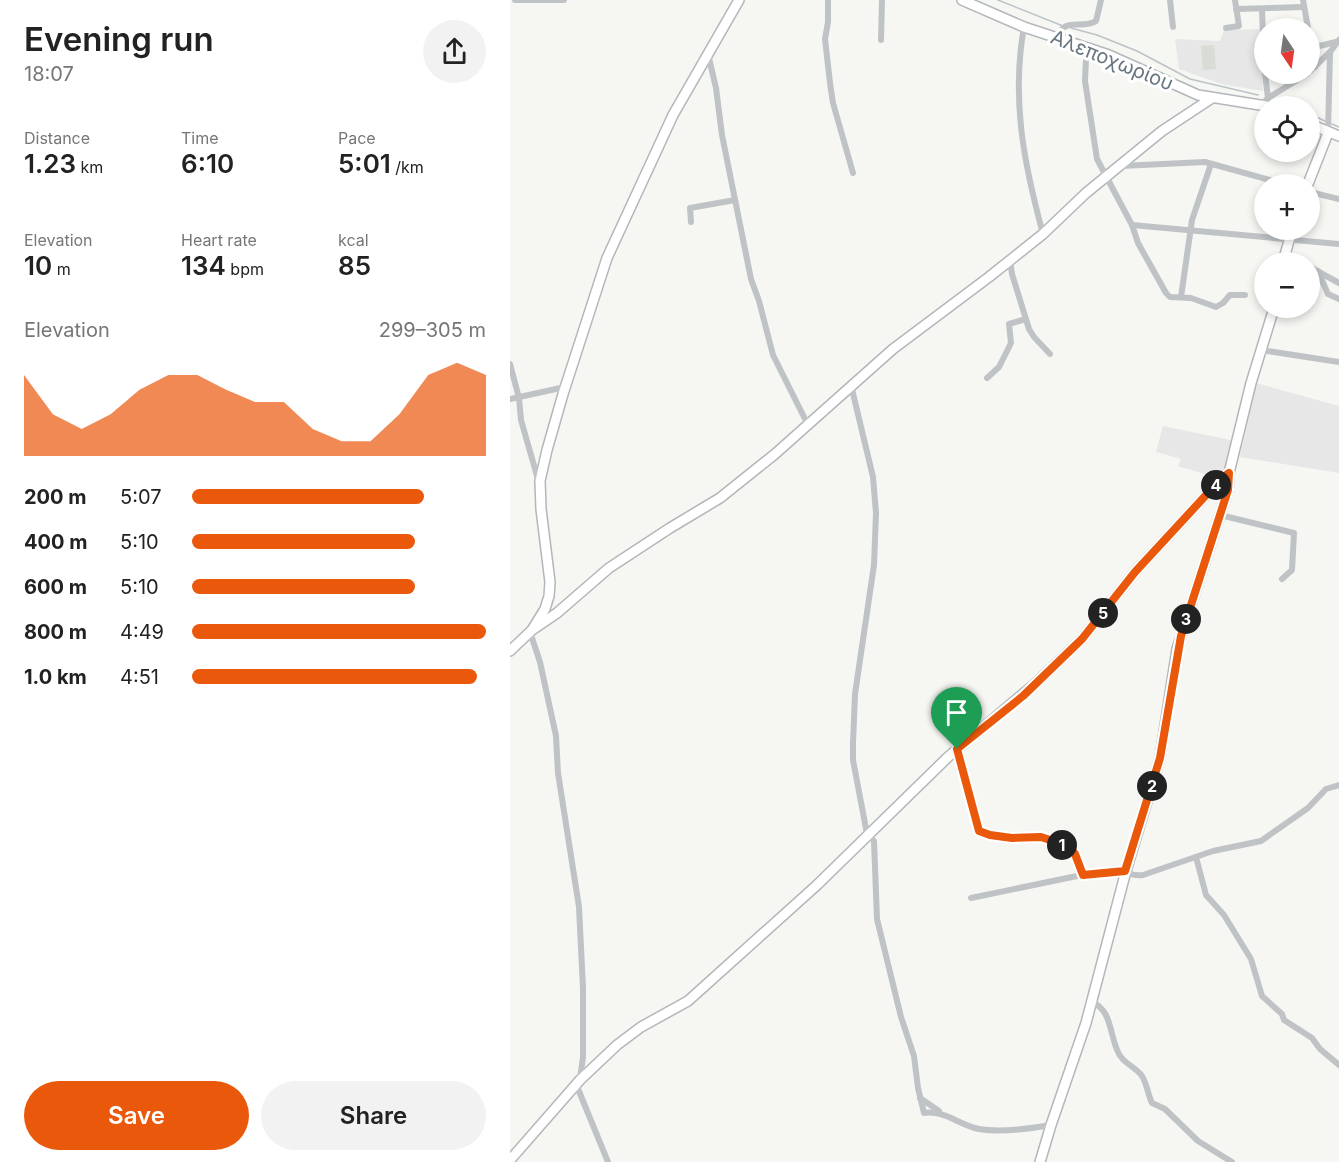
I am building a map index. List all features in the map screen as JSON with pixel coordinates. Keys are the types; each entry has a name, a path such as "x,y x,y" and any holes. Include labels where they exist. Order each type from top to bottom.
{"street":[{"path":"515,0 564,0"},
{"path":"540,486 547,450 565,387 611,246 673,115 739,0"},
{"path":"828,0 825,39 830,83 833,103 853,173"},
{"path":"881,40 882,0"},
{"path":"1058,38 1060,29 1070,24 1091,24 1096,21 1101,0"},
{"path":"1170,0 1173,27"},
{"path":"1226,28 1239,26 1235,0"},
{"name":"Αλεποχωρίου","path":"971,2 1024,27 1089,47 1175,86 1212,98 1254,102"},
{"path":"1236,9 1262,9 1304,4"},
{"path":"1262,9 1262,18"},
{"path":"1024,27 1018,70 1018,111 1026,162 1043,234"},
{"path":"1320,46 1338,41"},
{"path":"1320,62 1338,41"},
{"path":"1089,47 1086,81 1098,164 1168,296 1181,297 1216,307 1230,295 1245,295"},
{"path":"1312,174 1329,131 1330,52"},
{"path":"708,53 751,279 773,355 807,423"},
{"path":"1275,96 1292,84"},
{"path":"510,651 531,631 557,614 609,568 669,528 720,498 775,454 807,423 909,336 1043,234 1086,193 1162,131 1212,98"},
{"path":"1320,128 1339,136"},
{"path":"1121,166 1198,162 1254,176"},
{"path":"1181,297 1195,211 1211,164"},
{"path":"1320,194 1339,199"},
{"path":"692,222 690,208 735,200"},
{"path":"1132,225 1191,231 1254,233"},
{"path":"1285,252 1289,240"},
{"path":"1320,240 1339,244"},
{"path":"1010,260 1026,319 1034,337 1050,354"},
{"path":"1320,273 1339,283"},
{"path":"1320,276 1328,294 1339,299"},
{"path":"1040,1162 1084,1030 1125,871 1160,758 1181,636 1228,490 1229,473 1271,318"},
{"path":"987,378 999,367 1011,343 1009,324 1026,319"},
{"path":"1261,350 1339,362"},
{"path":"510,364 519,398 521,420 540,486 550,590 545,609 531,631 556,736 558,773 579,907 584,988 583,1057 578,1082 608,1162"},
{"path":"851,385 873,477 876,513 874,565 855,694 853,760 867,834 874,841 877,919 901,1017 914,1056 924,1113 942,1113 969,1126 992,1130 1051,1125"},
{"path":"510,399 565,387"},
{"path":"510,1160 578,1082 634,1031 688,1001 797,904 957,749 1023,696 1082,639 1135,572 1216,484 1229,473"},
{"path":"1220,515 1294,533 1292,570 1282,579"},
{"path":"957,749 979,831 1012,838 1041,837 1068,846 1075,854 1083,875"},
{"path":"971,898 1083,875 1125,871 1133,876 1143,875 1220,849 1261,841 1308,808 1326,789 1339,785"},
{"path":"1196,857 1206,895 1224,915 1251,959 1262,996 1282,1014 1284,1020 1312,1038 1320,1049 1339,1065"},
{"path":"1092,1002 1103,1009 1119,1054 1143,1078 1152,1103 1165,1109 1198,1141 1232,1162"}],"shaded area":[{"path":"1254,29 1254,84 1263,84 1263,91 1221,84 1179,69 1175,39 1220,41 1224,30"},
{"path":"1214,45 1216,69 1203,70 1201,46"},
{"path":"1256,383 1339,406 1339,473 1240,457"},
{"path":"1163,426 1235,441 1228,470 1218,478 1178,466 1181,459 1156,452"}],"waterway":[{"path":"998,0 1063,26"},
{"path":"1071,28 1097,35 1137,51 1190,79 1258,95"},
{"path":"1320,119 1325,121"},
{"path":"1332,124 1339,127"}],"route":[{"path":"1229,473 1228,490 1177,650 1160,758 1125,871 1083,875 1075,854 1068,846 1047,838 1032,836 1012,838 979,831 957,749 1014,704 1082,639 1135,572 1229,473"}]}
